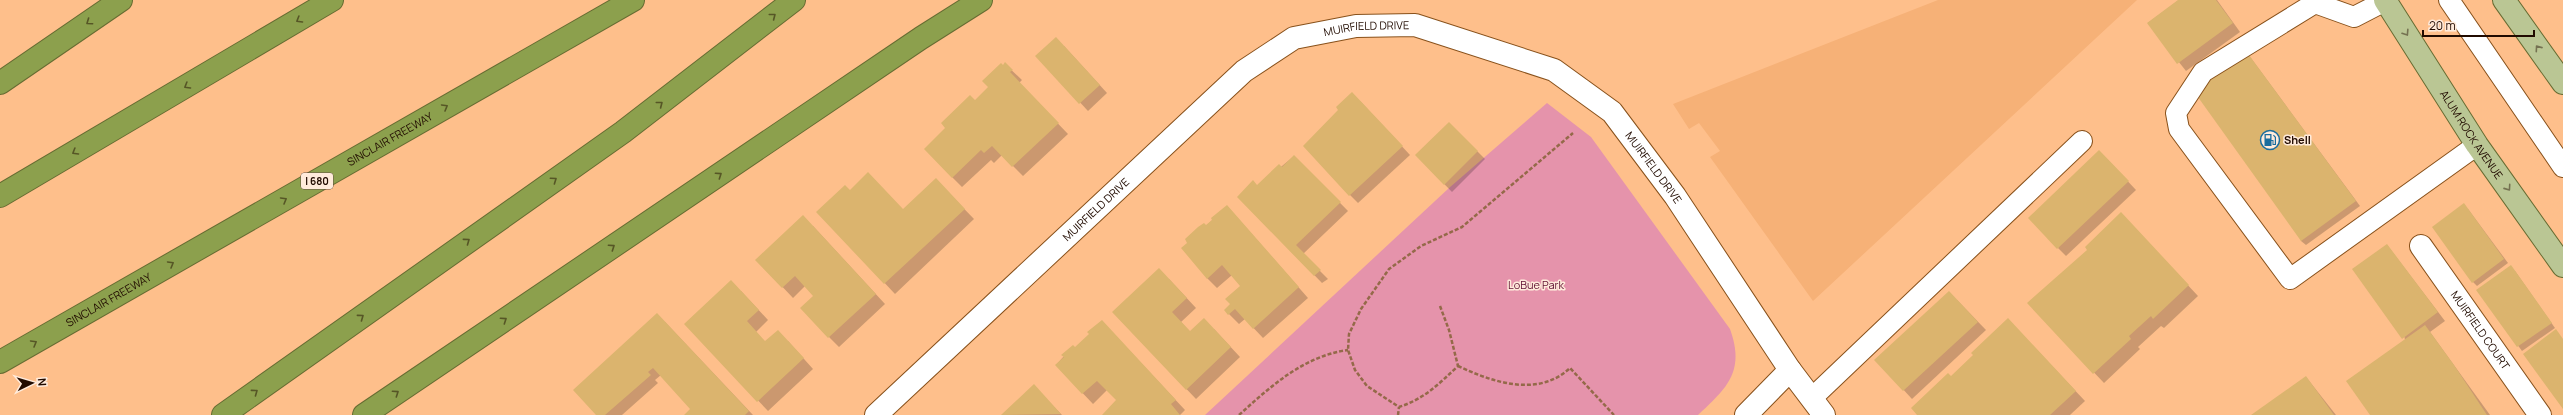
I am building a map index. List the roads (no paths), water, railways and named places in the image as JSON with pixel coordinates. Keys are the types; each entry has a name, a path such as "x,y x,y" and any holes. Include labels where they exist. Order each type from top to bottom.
{"highway":[{"path":"0,83 121,0"},
{"path":"0,196 332,0"},
{"name":"SINCLAIR FREEWAY","path":"0,362 633,0"},
{"path":"223,415 623,132 794,0"},
{"path":"364,415 922,38 981,0"}],"main road":[{"name":"ALUM ROCK AVENUE","path":"2385,0 2477,145 2563,266"},
{"path":"2504,0 2562,80"}],"street":[{"name":"MUIRFIELD DRIVE","path":"876,415 1244,71 1294,38 1356,26 1415,25 1554,70 1612,112 1675,196 1790,370 1818,407"},
{"name":"MUIRFIELD COURT","path":"2421,246 2540,415"},
{"path":"1746,415 1790,370"}],"lane":[{"path":"2385,0 2354,17 2315,3 2203,72 2176,113 2179,129 2290,279 2477,145"},
{"path":"2449,0 2563,167"},
{"path":"1818,407 2082,141"}],"place":[{"name":"Shell","path":"2270,140"}],"park label":[{"name":"LoBue Park","path":"1536,285"}]}
